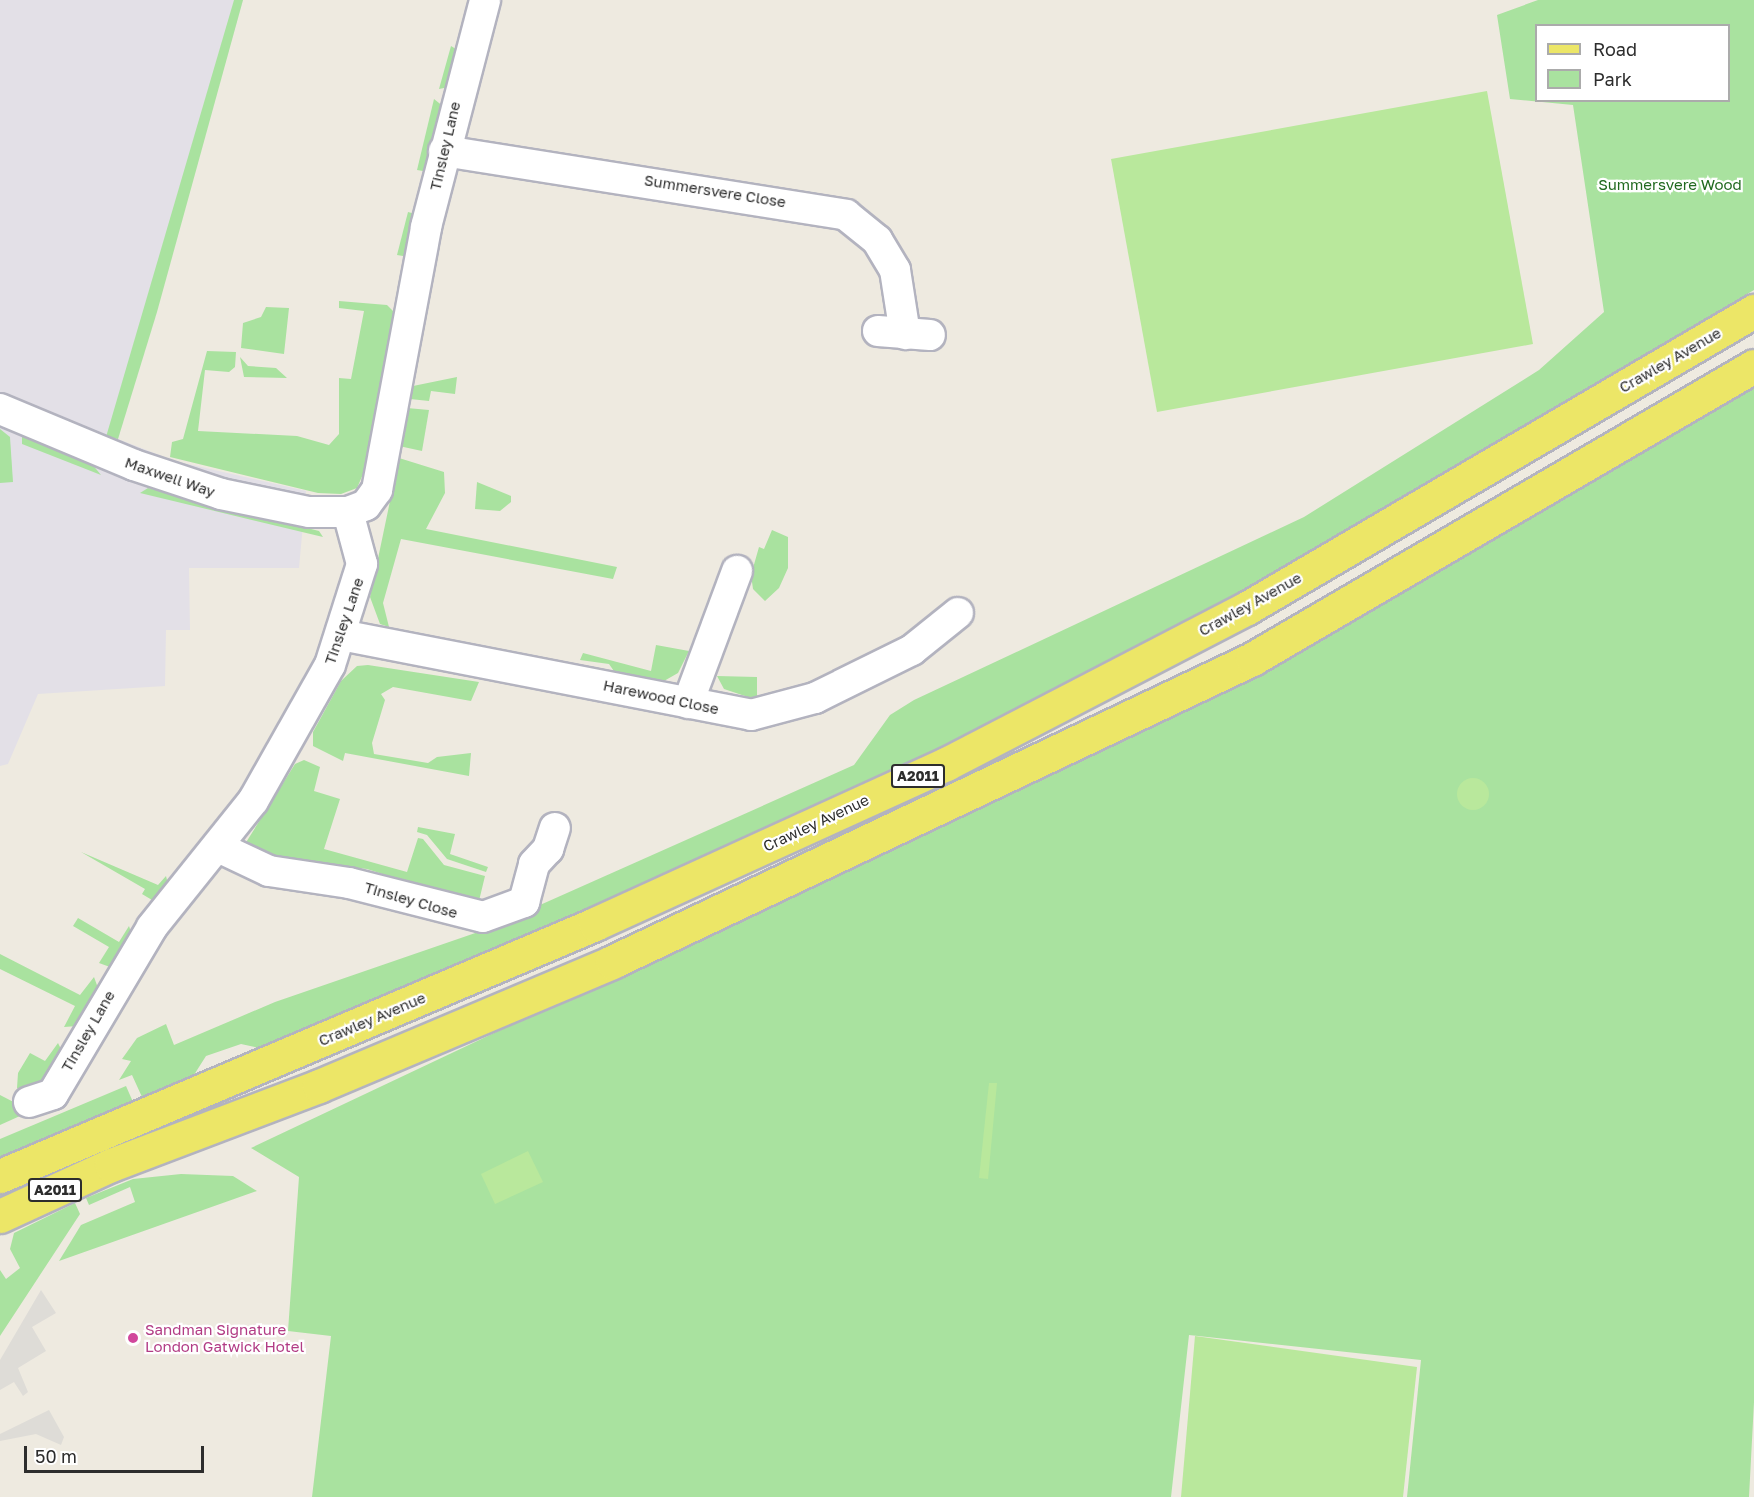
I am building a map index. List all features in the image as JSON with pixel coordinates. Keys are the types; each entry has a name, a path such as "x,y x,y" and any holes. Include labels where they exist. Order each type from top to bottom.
{"main road":[{"name":"Crawley Avenue","path":"0,1176 595,924 946,764 1247,608 1752,312"},
{"name":"A2011","path":"0,1216 111,1165 319,1086 612,963 1252,658 1751,368"}],"street":[{"name":"Tinsley Lane","path":"29,1102 53,1094 131,958 218,847 282,754 341,635 362,559 348,512 369,502 377,490 444,151 484,0"},
{"name":"Summersvere Close","path":"444,151 846,215 877,240 895,270 905,334"},
{"name":"Maxwell Way","path":"0,410 134,465 221,494 309,512 348,512"},
{"path":"688,703 737,571"},
{"name":"Harewood Close","path":"341,635 751,715 778,712 912,650 958,613"},
{"name":"Tinsley Close","path":"218,847 269,871 349,883 483,917 524,902 534,864 555,828"},
{"path":"0,1171 46,1158"}],"shaded area":[{"path":"0,0 243,0 118,439 175,461 306,491 299,568 189,568 190,630 166,630 165,686 38,694 8,764 0,766"},
{"path":"41,1290 56,1313 32,1327 46,1351 18,1368 28,1392 23,1396 14,1382 0,1390 0,1360"},
{"path":"49,1410 64,1437 61,1445 36,1434 0,1441 0,1434"}],"green space":[{"path":"234,0 243,0 157,312 118,439 106,437"},
{"name":"Summersvere Wood","path":"1538,0 1754,0 1754,290 1226,601 978,732 597,907 259,1048 241,1044 206,1056 192,1078 142,1097 132,1075 119,1080 131,1061 122,1059 137,1038 166,1024 174,1045 275,1002 484,930 854,765 890,715 914,700 1304,517 1539,370 1604,312 1573,105 1542,102 1730,102 1730,24 1535,24 1535,101 1510,99 1497,15"},
{"path":"451,46 459,51 449,87 439,89"},
{"path":"1487,91 1533,344 1157,412 1111,159"},
{"path":"434,99 444,107 429,172 417,170"},
{"path":"408,212 419,215 409,257 397,255"},
{"path":"339,301 387,305 395,313 367,465 357,488 341,494 318,493 170,457 172,442 183,439 207,351 236,352 235,367 229,372 205,370 198,431 297,436 329,445 339,434 339,378 351,379 364,311 339,308"},
{"path":"266,307 289,308 284,354 241,348 243,323 261,317"},
{"path":"240,357 248,366 276,368 287,378 244,377"},
{"path":"457,377 455,394 431,391 429,401 410,399 413,386"},
{"path":"1754,383 1754,1402 1749,1497 1407,1497 1421,1360 1189,1335 1171,1497 312,1497 331,1336 288,1331 299,1177 251,1148 972,807"},
{"path":"407,408 429,410 422,451 399,446"},
{"path":"0,429 10,437 13,482 0,483"},
{"path":"22,432 92,464 101,475 22,444"},
{"path":"399,458 444,472 445,493 426,529 617,567 613,579 401,539 383,603 389,627 380,624 370,597"},
{"path":"477,482 511,496 511,502 500,511 475,509"},
{"path":"148,488 319,531 323,537 140,493"},
{"path":"772,530 788,537 788,568 779,588 765,601 753,589 751,575 759,547 764,549"},
{"path":"656,645 689,651 678,673 664,681 616,674 609,664 580,660 583,653 651,671"},
{"path":"368,665 479,682 471,701 393,687 381,694 385,700 372,743 374,754 428,763 437,757 471,753 469,776 345,753 343,761 313,746 313,732 341,681 357,666"},
{"path":"717,676 757,677 757,700 724,689"},
{"path":"304,760 320,767 314,791 340,799 324,849 407,872 418,838 423,839 444,865 485,876 478,905 367,869 274,858 245,844 295,764"},
{"path":"1473,778 1484,783 1489,794 1484,805 1473,810 1462,805 1457,794 1462,783"},
{"path":"418,827 455,834 450,854 488,867 486,872 447,859 427,835 417,832"},
{"path":"81,852 158,885 166,876 169,888 146,908 152,900 142,894 145,889"},
{"path":"78,918 119,942 129,926 132,935 110,967 99,963 109,947 73,926"},
{"path":"0,954 80,995 94,977 98,988 77,1026 64,1027 75,1006 0,969"},
{"path":"58,1043 63,1053 46,1088 25,1093 17,1088 18,1073 30,1053 45,1061"},
{"path":"989,1083 997,1083 988,1179 979,1178"},
{"path":"126,1086 133,1102 0,1159 0,1139"},
{"path":"0,1095 31,1111 0,1125"},
{"path":"528,1151 543,1182 495,1204 481,1174"},
{"path":"56,1172 56,1175 0,1199 0,1190"},
{"path":"181,1174 233,1176 257,1191 59,1261 81,1225 135,1202 130,1187 89,1205 86,1198 133,1179"},
{"path":"75,1203 80,1214 0,1336 0,1270 6,1279 20,1268 10,1249 14,1233"},
{"path":"1195,1336 1417,1367 1403,1497 1181,1497"}],"place":[{"name":"Sandman Signature London Gatwick Hotel","path":"133,1338"}]}
